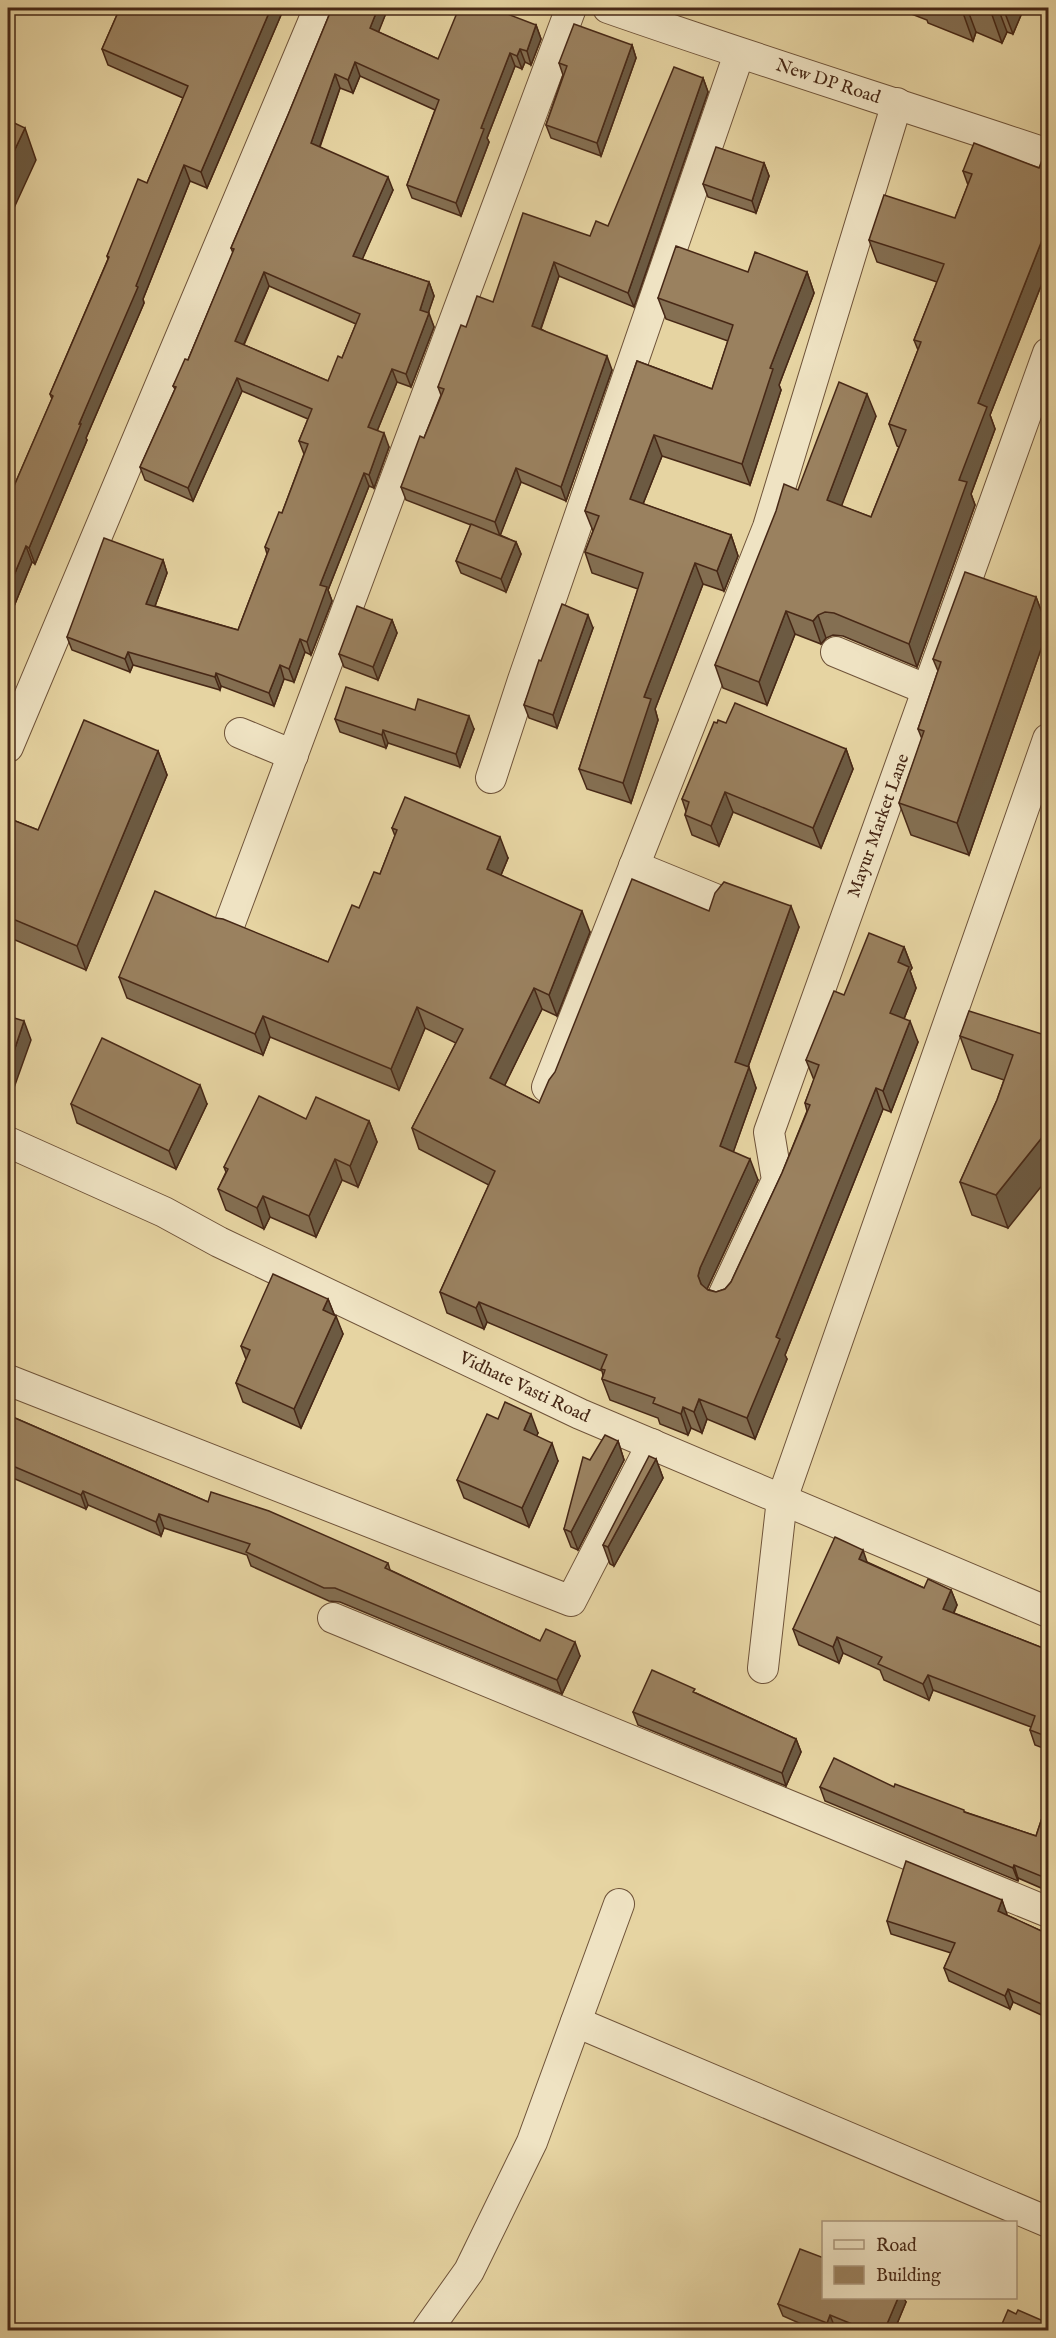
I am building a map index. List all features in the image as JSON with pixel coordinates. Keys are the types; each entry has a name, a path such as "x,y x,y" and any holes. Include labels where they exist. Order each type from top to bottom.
{"street":[{"path":"8,747 319,8"},
{"path":"230,923 571,8"},
{"name":"New DP Road","path":"608,8 740,54 897,103 1048,154"},
{"path":"491,778 740,54"},
{"path":"547,1087 768,527 897,103"},
{"name":"Mayur Market Lane","path":"723,1296 777,1180 769,1132 1048,353"},
{"path":"836,652 927,690"},
{"path":"240,733 293,755"},
{"path":"763,1668 782,1499 1048,739"},
{"path":"634,866 715,899"},
{"name":"Vidhate Vasti Road","path":"8,1142 164,1212 219,1242 548,1399 1048,1612"},
{"path":"8,1380 571,1602 652,1444"},
{"path":"333,1618 1048,1912"},
{"path":"427,2331 469,2271 532,2142 619,1904"},
{"path":"576,2022 1048,2222"}],"building":[{"path":"120,8 271,8 201,172 184,165 136,286 138,287 29,548 26,546 8,590 8,500 53,396 50,394 109,257 107,256 138,179 147,183 188,86 102,49"},
{"path":"332,8 378,8 370,28 438,59 459,8 492,8 536,25 527,51 520,49 517,56 510,53 481,128 484,129 456,203 407,185 439,100 355,62 348,80 335,74 311,143 388,177 353,256 429,282 420,310 429,313 406,374 392,369 368,427 384,433 369,475 364,473 320,585 327,587 307,642 300,639 289,669 280,665 269,693 216,673 215,677 128,652 125,659 67,637 104,538 163,560 146,604 238,630 269,549 265,547 279,512 282,513 308,444 299,441 312,409 237,378 188,488 140,467 176,387 173,386 185,359 188,360 234,249 231,248","holes":["264,272 360,314 342,358 338,356 328,381 235,341"]},
{"path":"980,8 993,8 991,12"},
{"path":"574,24 632,45 597,143 546,125 567,66 559,63"},
{"path":"674,67 703,78 628,293 554,262 532,326 607,356 561,487 516,468 495,522 401,487 420,436 424,438 444,389 438,387 461,325 466,327 477,296 493,302 523,213 590,236 596,221 608,226"},
{"path":"8,120 25,128 8,164"},
{"path":"974,143 1039,168 1044,155 1048,156 1048,225 978,403 987,407 959,480 967,482 909,644 834,613 825,612 813,621 786,611 759,682 715,665 776,511 784,484 798,490 839,382 867,394 827,500 871,517 906,430 889,424 921,342 914,340 944,264 869,240 884,195 955,218 972,174 963,171"},
{"path":"716,147 764,163 752,201 703,184"},
{"path":"676,246 748,272 755,252 807,272 770,368 773,369 742,464 654,435 630,499 731,535 717,571 695,563 644,697 651,699 623,783 579,769 643,573 585,552 599,516 585,511 637,361 712,389 733,325 658,298"},
{"path":"471,524 516,542 501,579 456,561"},
{"path":"965,572 1036,597 957,823 899,803 924,731 918,729 941,662 933,659"},
{"path":"562,604 588,615 553,715 524,705 539,660 541,661"},
{"path":"357,606 392,620 373,667 339,654"},
{"path":"346,687 415,710 418,699 469,716 456,754 383,730 382,735 335,719"},
{"path":"735,703 846,749 813,828 725,792 711,826 685,815 689,802 682,799 714,722 717,723 718,720 726,723"},
{"path":"84,720 158,751 77,946 8,917 8,818 38,830"},
{"path":"405,797 500,837 487,869 582,911 549,995 534,988 490,1078 539,1103 555,1072 632,879 709,911 715,893 724,882 791,906 735,1062 749,1067 720,1146 750,1159 700,1268 698,1276 701,1284 708,1290 716,1292 725,1289 731,1282 782,1173 810,1105 805,1103 819,1065 806,1060 834,991 844,995 869,933 904,947 898,962 909,967 890,1013 910,1021 883,1091 876,1088 776,1337 780,1339 747,1418 699,1399 694,1412 683,1407 681,1414 653,1403 655,1398 602,1379 605,1370 601,1369 607,1355 479,1302 476,1308 440,1292 495,1171 412,1128 463,1029 417,1007 391,1069 263,1016 255,1034 119,977 155,891 216,918 328,962 352,905 359,908 374,872 380,874 397,830 392,828"},
{"path":"969,1011 1048,1036 1048,1130 996,1195 960,1182 997,1100 1013,1055 960,1036"},
{"path":"8,1016 24,1021 8,1069"},
{"path":"102,1038 200,1085 169,1151 71,1104"},
{"path":"259,1096 306,1119 316,1097 369,1121 350,1166 335,1159 309,1216 263,1196 257,1208 218,1189 228,1169 224,1167"},
{"path":"1048,1192 1048,1211 1043,1209"},
{"path":"273,1274 328,1299 323,1310 336,1316 294,1409 236,1383 250,1350 241,1346"},
{"path":"505,1402 531,1414 524,1430 552,1443 522,1508 457,1480 487,1414 498,1419"},
{"path":"8,1415 208,1502 211,1492 269,1511 388,1563 385,1568 540,1641 546,1629 575,1642 557,1680 335,1588 324,1588 246,1552 250,1544 159,1514 156,1522 83,1491 81,1495 8,1464"},
{"path":"605,1435 618,1441 571,1532 564,1529 583,1457 590,1460"},
{"path":"649,1456 656,1459 608,1547 603,1545"},
{"path":"835,1537 863,1550 859,1559 924,1588 928,1579 951,1590 943,1609 1048,1650 1048,1737 1030,1730 1035,1716 928,1675 923,1684 878,1664 882,1657 837,1637 833,1647 793,1629"},
{"path":"652,1670 695,1689 693,1692 796,1739 782,1773 633,1712"},
{"path":"834,1758 894,1787 895,1784 964,1810 964,1812 1036,1836 1048,1800 1048,1879 1014,1865 1013,1868 820,1787"},
{"path":"906,1861 1002,1900 998,1911 1048,1934 1048,2007 1008,1989 1005,1996 944,1968 955,1943 887,1921"},
{"path":"800,2249 822,2257 822,2299 898,2299 884,2331 869,2331 830,2315 827,2323 778,2304"},
{"path":"1008,2310 1016,2314 1018,2310 1048,2323 1048,2331 999,2331"}]}
